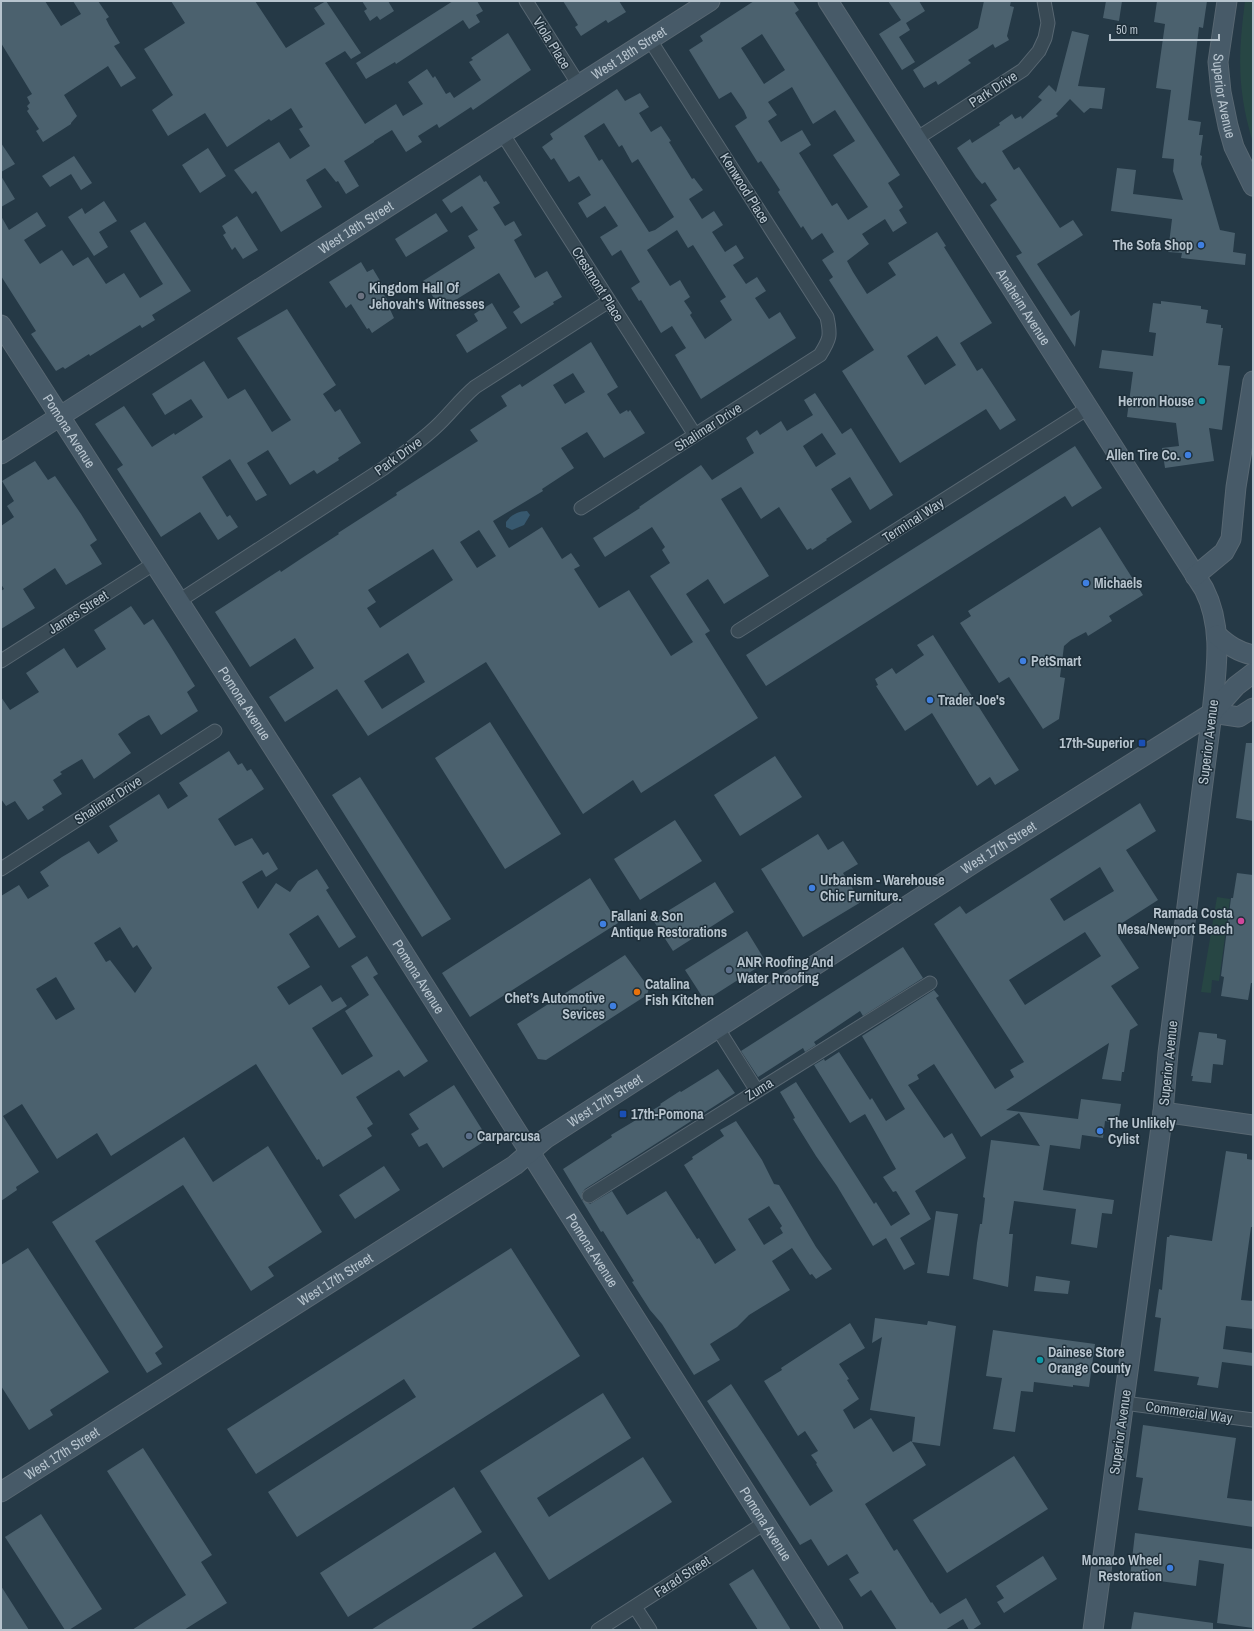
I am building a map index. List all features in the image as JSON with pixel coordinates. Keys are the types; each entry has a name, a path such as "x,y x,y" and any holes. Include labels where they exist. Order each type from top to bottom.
{"street":[{"name":"Viola Place","path":"526,1 579,85"},
{"name":"West 18th Street","path":"1,454 710,1"},
{"name":"Anaheim Avenue","path":"828,1 1195,576 1210,602 1214,615"},
{"name":"Park Drive","path":"916,139 1023,70 1040,52 1046,38 1048,23 1044,1"},
{"name":"Superior Avenue","path":"1227,1 1218,62 1221,92 1234,147 1253,186"},
{"name":"Kenwood Place","path":"650,40 827,317 830,340"},
{"name":"Crestmont Place","path":"502,133 694,435"},
{"name":"Park Drive","path":"178,601 384,468 415,445 441,422 462,398 475,387 609,301"},
{"name":"Pomona Avenue","path":"1,326 155,563 766,1522 833,1630"},
{"name":"Shalimar Drive","path":"581,508 820,355 830,340"},
{"path":"1195,576 1224,552 1231,539 1236,487 1253,381"},
{"name":"Terminal Way","path":"738,631 1088,408"},
{"name":"James Street","path":"1,661 155,563"},
{"name":"Superior Avenue","path":"1093,1630 1162,1112 1169,1045 1212,713 1216,671 1217,635 1214,615"},
{"path":"1217,635 1229,646 1243,653 1253,655"},
{"name":"West 17th Street","path":"1,1492 514,1164 545,1139 980,859 1212,713 1236,686 1253,673"},
{"path":"1212,713 1239,717 1253,708"},
{"name":"Shalimar Drive","path":"1,869 215,731"},
{"name":"Zuma","path":"589,1196 930,983"},
{"path":"718,1029 757,1091"},
{"path":"1162,1112 1253,1125"},
{"name":"Commercial Way","path":"1124,1403 1253,1420"},
{"name":"Farad Street","path":"598,1630 766,1522"},
{"path":"635,1607 650,1630"}],"green space":[{"path":"1245,1 1253,1 1253,143 1244,106 1240,72 1241,39"},
{"path":"1217,897 1230,899 1219,981 1212,980 1211,993 1201,992"}],"water":[{"path":"527,511 530,515 524,525 512,530 506,527 506,522 512,515"}],"building":[{"path":"1,1 45,1 61,26 81,14 73,1 98,1 109,17 106,19 120,43 114,46 136,78 121,87 108,66 64,95 77,116 71,124 43,142 36,131 39,129 27,111 29,109 27,106 30,103 27,97 32,94 1,43"},
{"path":"171,1 255,1 286,48 325,24 314,8 326,1 361,53 351,59 345,51 325,63 365,124 396,104 403,116 423,104 408,82 427,69 433,78 435,76 446,94 450,92 454,98 481,80 469,62 473,60 471,58 508,33 531,70 473,110 471,107 439,128 437,124 418,136 422,142 406,152 392,130 344,161 359,186 346,194 338,181 336,182 325,168 306,180 322,207 281,232 256,191 252,194 234,170 279,142 290,159 310,146 299,129 303,127 291,108 271,121 269,119 227,147 205,113 168,136 152,110 173,95 144,49 185,23"},
{"path":"362,1 388,1 394,11 380,20 377,16 370,21 364,11 367,9"},
{"path":"453,1 477,1 483,11 476,15 480,22 469,29 463,20 396,64 395,62 366,79 356,63"},
{"path":"563,1 619,1 626,12 608,23 606,20 581,36 575,27 578,25"},
{"path":"754,1 793,1 799,10 795,13 900,175 888,183 903,207 899,210 907,223 893,232 885,219 862,234 869,244 847,261 867,294 896,275 888,263 937,232 946,246 944,247 992,323 960,343 977,371 982,368 1016,420 1000,430 986,409 900,463 842,371 874,350 829,280 833,277 822,260 834,252 822,233 812,240 803,226 801,228 778,192 780,190 761,161 758,163 735,126 747,118 744,111 731,92 719,99 689,50 703,41 700,36","holes":["762,34 785,70 764,84 741,48","792,87 813,124 835,110 855,141 833,155 868,207 848,220 837,203 832,206 799,153 811,145 802,130 781,142 768,121 777,115 768,102","937,336 956,365 925,385 907,356"]},
{"path":"888,1 919,1 925,11 906,23 910,30 899,37 915,62 902,70 879,34 901,20"},
{"path":"984,1 1011,1 1010,6 1014,7 1007,36 1009,40 995,48 993,44 968,60 971,63 938,85 936,81 924,88 913,70 978,28"},
{"path":"1106,1 1122,1 1119,21 1103,18"},
{"path":"1157,1 1207,1 1203,28 1199,27 1188,120 1201,122 1199,135 1203,135 1200,155 1202,156 1201,164 1220,230 1235,233 1233,252 1246,254 1245,265 1181,258 1182,253 1168,252 1172,219 1111,211 1117,168 1136,170 1133,194 1183,200 1173,171 1174,159 1162,158 1171,90 1156,88 1165,24 1154,22"},
{"path":"1072,31 1089,35 1078,86 1105,88 1102,109 1090,108 1084,113 1070,99 1056,114 1058,116 1002,151 1014,170 1019,167 1060,228 1073,220 1083,235 1037,264 1071,316 1080,310 1075,347 1016,256 1022,253 990,205 997,200 985,182 982,184 976,177 957,148 970,139 972,143 1000,125 999,123 1012,114 1015,119 1021,116 1022,119 1042,100 1038,97 1049,85 1056,92"},
{"path":"617,89 625,101 640,93 649,107 639,113 651,132 661,126 692,179 694,178 703,190 689,199 702,219 714,211 723,225 712,232 725,252 736,245 744,258 733,265 746,284 757,277 766,291 755,298 769,319 780,312 796,338 701,399 675,355 686,348 672,326 661,333 641,300 639,301 631,288 640,282 621,250 612,256 600,237 618,226 605,206 587,218 578,203 591,195 579,176 569,182 554,158 551,160 542,147 553,139 550,134","holes":["604,123 619,147 622,145 632,163 638,159 674,217 655,230 649,232 602,159 599,161 584,136","677,230 688,248 693,245 726,297 720,301 732,320 705,339 690,315 692,313 684,301 690,297 680,280 670,286 647,250"]},
{"path":"1,143 15,164 1,172"},
{"path":"208,148 226,176 200,193 182,165"},
{"path":"74,156 92,183 81,190 71,174 50,187 42,176"},
{"path":"480,175 484,182 486,181 500,203 493,207 505,226 514,221 522,235 514,240 535,278 547,271 562,297 553,302 554,304 521,324 513,312 520,307 499,273 441,309 423,281 475,248 468,236 478,230 462,206 451,213 442,200"},
{"path":"1,176 15,199 1,207"},
{"path":"104,201 117,221 99,232 108,247 94,256 68,217 82,208 85,214"},
{"path":"37,212 46,226 24,240 40,264 62,250 73,266 88,257 106,284 124,273 140,298 163,284 130,231 145,222 191,291 152,315 155,320 142,328 140,325 90,356 89,354 65,369 63,367 56,371 31,334 36,331 1,276 1,216 9,230"},
{"path":"436,213 448,231 406,257 395,239"},
{"path":"237,216 258,250 243,259 235,247 232,250 223,235 226,233 222,226"},
{"name":"Kingdom Hall Of Jehovah's Witnesses","path":"361,262 367,272 373,269 382,284 379,287 390,304 388,305 394,318 372,333 369,328 367,329 351,304 346,308 329,282"},
{"path":"1161,301 1201,306 1201,309 1208,310 1206,323 1221,325 1221,328 1223,328 1218,365 1230,366 1222,430 1209,428 1214,461 1165,468 1162,448 1179,446 1176,423 1127,417 1133,372 1099,368 1102,350 1153,356 1156,333 1149,332 1153,303 1161,304"},
{"path":"492,303 507,328 467,353 456,335 478,321 474,314"},
{"path":"287,309 336,385 323,394 335,412 340,409 361,443 338,458 339,460 317,474 314,470 290,485 268,450 247,463 267,495 256,501 230,459 202,477 227,517 230,515 238,527 218,540 200,512 161,537 117,469 123,465 95,424 124,406 152,447 174,433 175,435 203,417 191,399 165,415 152,394 204,361 228,399 245,389 272,432 291,420 237,338"},
{"path":"591,342 618,387 607,394 620,414 630,410 645,433 604,458 587,432 561,448 574,468 542,489 543,491 493,521 509,548 542,527 562,559 571,553 580,566 574,569 599,608 629,590 671,656 693,642 650,576 670,563 662,550 665,547 652,527 605,557 593,538 640,508 639,507 701,465 712,480 754,453 746,438 757,430 760,435 781,421 787,431 813,415 804,400 815,393 842,434 851,428 893,495 870,510 850,477 831,489 852,522 812,550 811,548 807,550 779,507 761,519 741,487 721,499 769,576 724,604 708,579 686,594 710,631 705,634 758,718 641,793 633,780 583,814 486,662 368,736 337,689 285,722 269,697 314,668 295,638 250,667 215,612 280,570 281,572 397,495 396,493 478,441 470,430 507,406 501,396 520,384 522,387","holes":["573,373 585,392 565,404 553,385","822,433 836,454 816,467 803,446","479,530 496,556 477,568 460,542","433,549 453,580 380,628 367,608 376,602 368,590","408,653 425,682 382,709 364,681"]},
{"path":"1075,446 1102,488 1072,507 1065,496 766,686 746,655"},
{"path":"35,461 48,480 55,476 81,514 97,540 90,545 102,564 66,585 55,568 23,589 35,608 1,629 1,591 4,589 1,584 1,526 14,517 7,506 14,501 2,481"},
{"path":"1100,527 1143,595 1109,616 1112,621 1088,636 1086,632 1071,640 1064,646 1060,677 1065,678 1059,719 1043,729 1009,677 999,683 960,623 971,616 968,611"},
{"path":"131,606 144,625 153,619 171,647 195,686 187,692 198,711 161,735 149,715 139,720 118,734 131,753 94,779 82,759 60,772 62,774 53,780 62,794 42,807 44,810 28,820 15,801 6,806 1,799 1,697 10,710 39,692 26,673 64,648 77,668 106,649 94,630"},
{"name":"Trader Joe's","path":"933,635 1019,770 995,785 990,777 977,786 932,713 905,731 876,686 878,685 875,679 892,668 896,674 924,655 917,645"},
{"path":"490,722 561,834 505,869 435,758"},
{"path":"1246,743 1253,743 1253,821 1236,818"},
{"path":"229,751 238,765 242,763 247,771 251,769 264,789 218,819 235,846 252,838 263,855 268,852 278,869 266,877 262,870 242,882 258,909 276,883 290,892 298,881 317,869 329,888 326,890 356,937 339,948 318,915 289,934 310,967 277,987 289,1005 321,985 332,1002 341,997 347,1006 312,1028 342,1075 373,1056 345,1011 369,995 351,966 367,956 378,974 373,977 428,1061 404,1077 399,1070 356,1097 373,1124 367,1128 372,1136 323,1167 319,1159 317,1160 256,1064 111,1156 97,1133 57,1159 22,1104 3,1116 39,1172 16,1187 17,1190 1,1201 1,896 19,885 28,899 49,886 40,872 89,841 98,854 118,841 109,826 159,794 168,809 188,796 179,783","holes":["120,927 133,948 137,945 152,968 135,993 110,960 106,962 94,943","56,977 75,1009 56,1020 36,989"]},
{"path":"775,756 802,797 740,836 714,795"},
{"path":"360,777 451,919 422,937 332,795"},
{"path":"1140,803 1156,831 1126,850 1158,900 1119,925 1123,933 1118,936 1139,968 1111,986 1138,1025 1130,1030 1124,1072 1122,1072 1121,1081 1102,1079 1109,1043 1006,1110 1078,1119 1081,1099 1121,1104 1118,1123 1105,1121 1103,1138 1082,1135 1080,1149 1050,1145 1043,1190 1114,1200 1112,1214 1102,1213 1097,1248 1071,1244 1076,1209 1014,1201 1009,1234 1013,1234 1008,1287 973,1279 980,1224 982,1224 985,1198 983,1197 991,1140 1040,1146 1019,1113 981,1137 934,1064 917,1075 919,1079 908,1085 944,1138 952,1133 966,1158 915,1191 931,1219 900,1238 915,1264 904,1270 886,1238 873,1246 837,1186 793,1119 795,1118 780,1092 796,1082 874,1204 876,1202 891,1226 910,1214 896,1191 893,1192 883,1177 896,1169 865,1114 850,1123 814,1065 824,1059 825,1061 839,1052 870,1100 872,1098 886,1121 905,1109 862,1036 934,990 939,996 936,998 995,1089 1014,1077 1010,1070 1024,1062 934,924 960,906 966,914","holes":["1100,867 1114,891 1064,921 1050,899","1085,932 1101,956 1025,1005 1009,980"]},
{"path":"675,820 702,861 640,900 614,859"},
{"name":"Urbanism - Warehouse Chic Furniture.","path":"818,834 828,850 843,841 858,864 843,873 861,902 803,937 761,869"},
{"name":"Ramada Costa Mesa/Newport Beach","path":"1237,873 1253,875 1253,983 1251,983 1248,1000 1221,996 1224,977 1221,976 1231,898 1233,898"},
{"path":"590,878 618,923 470,1017 442,973"},
{"path":"715,882 734,912 673,951 653,920"},
{"path":"747,931 766,962 705,1001 685,970"},
{"path":"903,947 923,978 863,1016 860,1011 814,1042 816,1045 805,1052 803,1048 758,1077 741,1051"},
{"path":"625,955 649,988 647,995 546,1060 538,1059 517,1024"},
{"path":"1199,1032 1217,1034 1217,1038 1226,1040 1223,1065 1213,1064 1211,1083 1192,1081 1193,1076 1191,1076"},
{"path":"718,1069 735,1093 585,1189 582,1193 582,1200 590,1204 612,1191 627,1215 666,1191 697,1239 699,1238 715,1264 736,1250 684,1165 693,1159 692,1157 724,1136 720,1130 736,1121 762,1160 774,1184 779,1185 816,1247 832,1269 816,1279 812,1274 810,1275 792,1248 772,1261 790,1290 749,1315 737,1327 710,1344 720,1360 694,1375 662,1324 650,1310 632,1282 634,1281 603,1231 601,1232 563,1169 612,1137 611,1135 661,1105 660,1104 680,1091 681,1092","holes":["769,1206 782,1226 780,1228 783,1233 764,1245 748,1219"]},
{"path":"454,1085 488,1139 443,1168 427,1143 419,1147 411,1134 419,1129 409,1114"},
{"path":"184,1137 213,1182 268,1146 322,1232 268,1267 274,1276 251,1291 183,1185 95,1241 163,1347 155,1353 162,1364 147,1373 52,1222"},
{"path":"1226,1151 1247,1154 1247,1159 1253,1160 1253,1227 1251,1227 1241,1300 1253,1301 1253,1329 1226,1326 1223,1349 1253,1353 1253,1366 1222,1362 1218,1388 1197,1385 1199,1377 1154,1371 1161,1318 1155,1317 1159,1289 1162,1290 1167,1237 1170,1235 1212,1241"},
{"path":"384,1166 400,1190 355,1219 339,1195"},
{"path":"936,1211 958,1214 949,1276 927,1273"},
{"path":"28,1248 109,1372 50,1410 53,1415 29,1430 1,1386 1,1265"},
{"path":"511,1248 580,1356 297,1537 268,1492 416,1397 404,1379 256,1474 227,1429"},
{"path":"1036,1276 1070,1281 1068,1294 1034,1291"},
{"path":"875,1318 927,1325 928,1321 956,1326 940,1446 912,1442 915,1417 870,1410 882,1337 872,1343"},
{"path":"850,1323 865,1348 839,1364 849,1379 847,1380 859,1399 843,1410 854,1429 871,1418 893,1452 911,1441 926,1465 865,1504 894,1551 897,1549 931,1603 932,1602 940,1614 966,1598 981,1624 972,1630 969,1630 963,1619 945,1630 897,1630 871,1590 861,1597 849,1579 859,1573 847,1554 828,1566 811,1539 800,1545 707,1401 731,1384 810,1506 833,1491 811,1455 818,1451 805,1431 798,1436 764,1381 782,1370 781,1368"},
{"name":"Dainese Store Orange County","path":"993,1330 1095,1344 1089,1387 1073,1385 1073,1387 1034,1382 1033,1392 1021,1391 1015,1432 993,1429 1002,1378 986,1376"},
{"path":"603,1393 631,1438 537,1498 549,1517 643,1457 672,1502 549,1580 480,1471"},
{"path":"1143,1425 1236,1438 1227,1498 1253,1501 1253,1527 1138,1510 1143,1478 1136,1477"},
{"path":"143,1448 212,1555 201,1562 227,1603 184,1630 132,1630 186,1595 107,1471"},
{"path":"1014,1456 1048,1509 947,1573 913,1520"},
{"path":"454,1487 482,1532 348,1617 320,1573"},
{"path":"41,1514 102,1609 69,1630 65,1630 5,1537"},
{"path":"1135,1533 1253,1549 1253,1628 1217,1623 1224,1564 1199,1560 1196,1586 1130,1577"},
{"path":"495,1552 523,1596 470,1630 371,1630"},
{"path":"1043,1556 1057,1579 1004,1613 997,1602 1004,1598 996,1586"},
{"path":"753,1569 791,1630 758,1630 729,1584"},
{"path":"1,1586 29,1630 1,1630"},
{"path":"1134,1612 1213,1623 1213,1630 1131,1630"}],"place":[{"name":"The Sofa Shop","path":"1201,245"},
{"name":"Kingdom Hall Of Jehovah's Witnesses","path":"361,296"},
{"name":"Herron House","path":"1202,401"},
{"name":"Allen Tire Co.","path":"1188,455"},
{"name":"Michaels","path":"1086,583"},
{"name":"PetSmart","path":"1023,661"},
{"name":"Trader Joe's","path":"930,700"},
{"name":"17th-Superior","path":"1142,743"},
{"name":"Urbanism - Warehouse Chic Furniture.","path":"812,888"},
{"name":"Ramada Costa Mesa/Newport Beach","path":"1241,921"},
{"name":"Fallani & Son Antique Restorations","path":"603,924"},
{"name":"ANR Roofing And Water Proofing","path":"729,970"},
{"name":"Catalina Fish Kitchen","path":"637,992"},
{"name":"Chet’s Automotive Sevices","path":"613,1006"},
{"name":"17th-Pomona","path":"623,1114"},
{"name":"The Unlikely Cylist","path":"1100,1131"},
{"name":"Carparcusa","path":"469,1136"},
{"name":"Dainese Store Orange County","path":"1040,1360"},
{"name":"Monaco Wheel Restoration","path":"1170,1568"}]}
